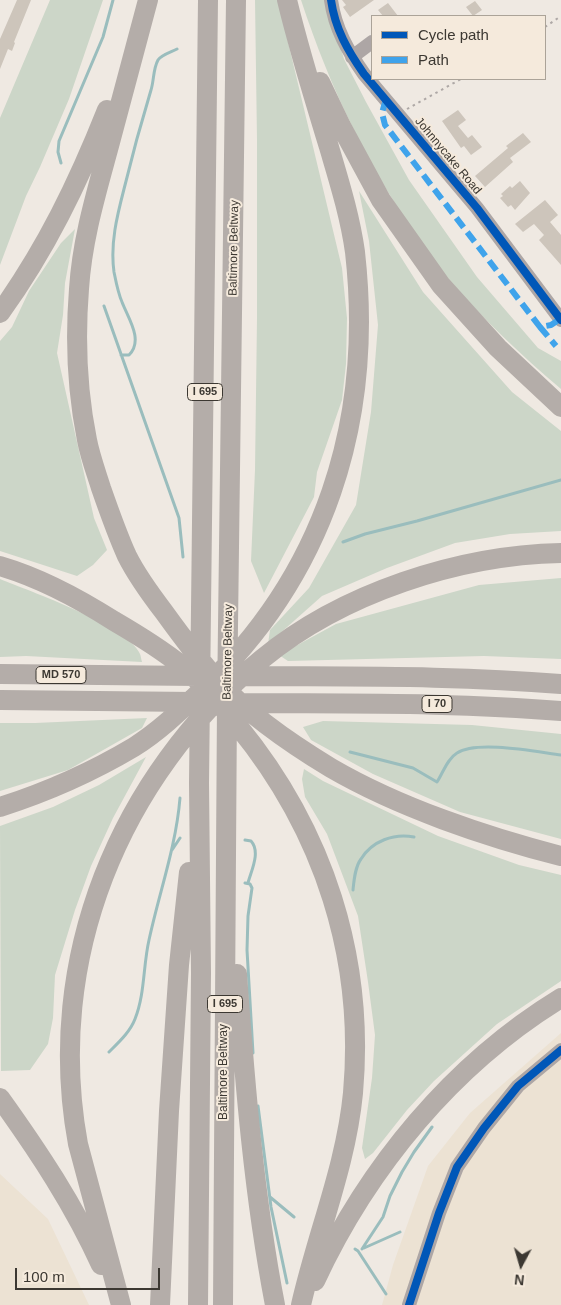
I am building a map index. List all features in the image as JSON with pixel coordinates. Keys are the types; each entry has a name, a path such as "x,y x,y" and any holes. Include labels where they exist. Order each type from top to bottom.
{"highway":[{"path":"148,0 83,247 77,335 78,380 87,443 113,522 128,559 148,591 185,641 221,684 253,713 290,740 331,768 370,788 429,814 561,856"},
{"name":"Baltimore Beltway","path":"198,1305 201,982 199,783 208,0"},
{"name":"Baltimore Beltway","path":"223,1305 227,704 236,0"},
{"path":"288,0 321,85 341,126 382,200 441,285 498,348 561,407"},
{"path":"0,807 72,780 136,746 171,719 217,676 278,601 317,530 334,485 343,456 352,414 357,372 358,290 354,248 347,209 296,40 288,0"},
{"path":"0,313 17,290 41,250 77,183 142,22"},
{"path":"121,1305 84,1169 73,1119 69,1051 71,1016 82,946 103,876 144,793 194,724 217,700 263,658 297,634 333,613 394,585 426,574 487,560 520,555 561,553"},
{"path":"0,566 22,572 91,606 149,642 182,667 214,697 256,747 290,798 311,840 339,919 350,967 355,1054 352,1095 344,1149 310,1267 302,1305"},
{"name":"MD 570","path":"0,674 122,675"},
{"name":"I 70","path":"122,675 506,680 561,684"},
{"name":"MD 570","path":"0,700 122,701"},
{"name":"I 70","path":"122,701 451,704 561,711"},
{"path":"227,704 236,911 236,971 241,1036 256,1189 275,1305"},
{"path":"160,1305 169,1111 178,975 199,783"},
{"path":"302,1305 362,1197 410,1129 463,1073 508,1035 561,998"},
{"path":"0,1098 53,1176 78,1218 118,1305"}],"street":[{"name":"Johnnycake Road","path":"331,0 340,35 364,74 482,214 561,320"},
{"path":"352,57 371,43"},
{"path":"408,1305 438,1213 457,1167 484,1128 518,1086 561,1050"}],"path":[{"path":"546,26 561,16"},
{"path":"398,114 459,80"}],"shaded area":[{"path":"561,1033 561,1305 382,1305 393,1265 428,1166 470,1113"},
{"path":"0,1174 48,1219 89,1305 0,1305"}],"green space":[{"path":"50,0 103,0 69,99 26,196 0,265 0,118"},
{"path":"255,0 278,0 342,268 347,318 346,364 342,400 317,472 314,497 264,593 251,561 255,470 257,318"},
{"path":"301,0 326,0 344,59 409,180 477,277 538,348 561,361 561,389 476,310 443,273 405,219 386,190 353,129 312,33"},
{"path":"359,191 423,292 512,392 561,431 561,531 510,534 455,543 387,568 322,596 268,644 270,630 309,588 356,505 371,412 378,325 369,241"},
{"path":"75,229 65,283 63,315 57,353 94,518 107,550 93,565 77,576 0,551 0,341 12,327 29,291 61,243"},
{"path":"561,578 561,659 484,656 288,661 279,655 336,624 479,585"},
{"path":"0,579 77,610 118,632 132,643 140,654 142,662 26,656 0,657"},
{"path":"147,718 142,728 68,770 0,791 0,723"},
{"path":"323,721 472,725 561,734 561,839 460,812 373,774 311,740 303,727"},
{"path":"146,757 113,818 91,866 75,910 55,975 53,1018 48,1044 30,1070 1,1071 0,826 53,807 99,785"},
{"path":"304,769 323,781 438,836 519,865 561,875 561,981 497,1024 434,1081 407,1110 373,1153 365,1159 362,1148 372,1078 375,1035 358,916 327,834 305,797 302,779"}],"building":[{"path":"17,0 31,0 12,51 8,49 0,69 0,39"},
{"path":"342,0 374,0 350,17 343,7 346,5"},
{"path":"475,1 482,10 472,15 466,7"},
{"path":"388,3 397,15 382,15 378,10"},
{"path":"458,110 466,120 458,126 468,138 472,135 482,147 471,155 464,146 461,148 442,121"},
{"path":"523,133 531,142 510,158 513,162 485,187 475,176 508,148 506,146"},
{"path":"520,181 530,193 515,210 511,205 508,207 500,198 503,196 501,194 510,186 512,188"},
{"path":"545,200 558,215 550,222 561,235 561,265 539,240 544,235 534,224 523,232 515,224"}],"waterway":[{"path":"61,163 58,152 59,141 103,37 113,0"},
{"path":"121,355 129,355 135,343 135,336 119,295 114,272 113,251 117,220 156,64 161,57 177,49"},
{"path":"104,306 179,518 183,557"},
{"path":"343,542 365,534 561,480"},
{"path":"350,752 413,768 437,782 451,759 457,753 466,749 478,747 508,748 561,755"},
{"path":"109,1052 124,1037 135,1019 138,1009 149,940 175,834 180,798"},
{"path":"353,890 357,866 371,847 391,837 414,837"},
{"path":"172,850 180,838"},
{"path":"245,840 251,841 255,851 248,883"},
{"path":"245,883 250,884 252,888 248,916 247,950 253,1053"},
{"path":"258,1106 271,1207 287,1283"},
{"path":"362,1249 383,1217 390,1196 402,1172 432,1127"},
{"path":"270,1197 294,1217"},
{"path":"364,1248 400,1232"},
{"path":"355,1249 386,1294"}],"marked path":[{"path":"386,99 382,113 385,125 540,327 551,325 560,319"},
{"path":"540,327 556,346"}],"cycle path":[{"path":"331,0 343,39 364,74 477,208 561,320"},
{"path":"409,1305 439,1213 457,1167 484,1128 518,1086 561,1050"}]}
